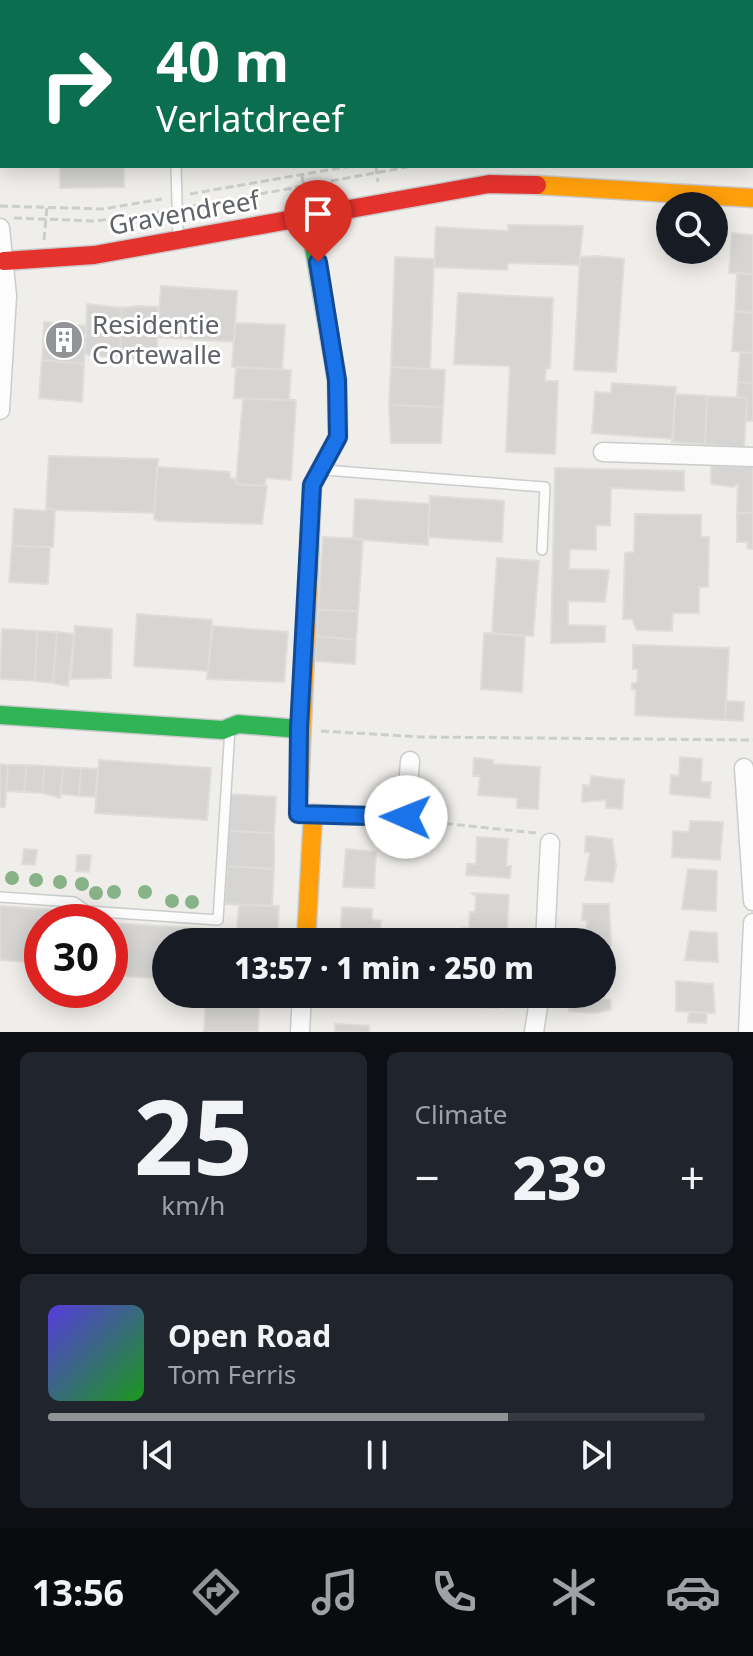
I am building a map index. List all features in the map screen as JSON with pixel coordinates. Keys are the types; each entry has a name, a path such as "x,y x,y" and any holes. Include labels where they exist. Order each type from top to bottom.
{"street":[{"name":"Gravendreef","path":"4,261 94,255 489,184 600,186 625,192 753,198"},
{"path":"309,218 337,380 338,437 312,485 299,729 298,814 406,817 410,761"},
{"path":"0,228 7,313 0,410"},
{"path":"603,452 753,457"},
{"path":"0,715 223,730 238,724 299,729"},
{"path":"744,768 753,901"},
{"path":"307,928 313,814"},
{"path":"546,928 550,843"},
{"path":"748,1032 753,923"},
{"path":"300,1032 301,1008"},
{"path":"534,1032 538,1008"}],"lane":[{"path":"176,168 178,241"},
{"path":"321,469 545,487 542,550"},
{"path":"0,897 74,902 87,911 218,920 230,727"}],"path":[{"path":"20,218 96,221 176,210 402,168"},
{"path":"302,176 303,186"},
{"path":"43,257 47,207"},
{"path":"299,729 422,737 753,740"},
{"path":"406,817 437,825 533,830 550,843"}],"building":[{"path":"60,168 124,168 124,187 60,188"},
{"path":"508,225 583,226 579,265 508,263 507,270 434,267 436,227 508,231"},
{"path":"732,233 753,235 753,274 729,273"},
{"path":"395,257 434,259 430,369 391,367"},
{"path":"580,257 624,259 616,372 574,370"},
{"path":"737,273 753,274 753,313 735,311"},
{"path":"161,286 237,291 234,342 157,337"},
{"path":"458,293 553,298 550,368 546,368 545,381 558,381 555,454 506,452 510,366 454,364"},
{"path":"87,304 122,308 120,358 85,354"},
{"path":"158,307 157,360 120,358 122,308"},
{"path":"735,311 753,313 753,353 732,351"},
{"name":"Residentie Cortewalle","path":"44,322 86,326 84,364 42,360"},
{"path":"235,323 285,325 282,370 232,367"},
{"path":"740,353 753,353 753,383 738,382"},
{"name":"Residentie Cortewalle","path":"42,360 84,364 82,402 39,398"},
{"path":"236,367 291,370 289,400 234,398"},
{"path":"391,367 445,370 443,407 389,405"},
{"path":"738,382 753,383 753,421 746,421 747,398 737,397"},
{"path":"612,383 676,387 673,439 592,433 595,392 611,393"},
{"path":"675,394 707,396 705,444 672,442"},
{"path":"707,396 747,398 744,448 705,444"},
{"path":"243,399 296,400 291,480 266,478 265,486 236,484"},
{"path":"389,405 443,407 441,443 391,443"},
{"path":"49,456 158,459 154,513 55,510 46,507"},
{"path":"711,466 753,467 753,513 737,513 738,484 733,487 711,484"},
{"path":"157,467 230,472 230,478 236,479 236,484 267,486 262,524 154,519"},
{"path":"555,468 684,471 684,491 611,488 610,526 596,525 596,550 570,549 569,569 609,570 605,602 568,601 568,625 605,626 605,642 551,643"},
{"path":"430,496 504,501 502,542 428,537"},
{"path":"355,499 430,504 428,545 353,539"},
{"path":"46,507 55,510 53,547 12,546 14,509 46,511"},
{"path":"737,513 753,513 753,549 747,548 748,542 737,542"},
{"path":"635,514 701,515 701,537 709,537 708,587 699,587 699,613 673,613 672,631 637,630 632,619 623,619 625,553 634,552"},
{"path":"323,537 363,539 358,611 318,610"},
{"path":"12,546 50,547 48,584 9,582"},
{"path":"497,558 539,561 533,636 492,633"},
{"path":"318,610 358,611 356,640 316,636"},
{"path":"137,614 212,620 208,671 134,666"},
{"path":"75,626 112,629 111,678 71,679"},
{"path":"213,626 288,632 284,682 207,679"},
{"path":"2,629 37,631 35,681 0,679"},
{"path":"2,629 37,631 35,681 0,679"},
{"path":"37,631 57,632 53,683 35,681"},
{"path":"57,632 74,634 68,686 53,683"},
{"path":"484,633 525,636 522,692 481,689"},
{"path":"316,636 356,640 355,664 315,661"},
{"path":"633,645 729,648 725,720 635,715 636,690 632,689 632,683 637,683 638,669 633,669"},
{"path":"726,701 744,702 743,721 725,720"},
{"path":"680,757 702,759 701,782 711,782 710,798 670,794 671,775 679,776"},
{"path":"474,758 493,760 493,764 540,767 538,809 517,808 517,798 478,795 480,776 473,776"},
{"path":"99,760 211,768 207,820 95,813"},
{"path":"0,764 8,765 5,807 0,807"},
{"path":"8,765 27,765 24,792 6,791"},
{"path":"27,765 45,766 42,793 24,792"},
{"path":"45,766 63,767 60,798 42,793"},
{"path":"63,767 81,768 79,796 61,794"},
{"path":"81,768 98,769 95,797 79,796"},
{"path":"591,776 624,780 622,809 606,808 606,800 582,802 583,785 590,786"},
{"path":"230,794 276,797 274,833 228,831"},
{"path":"690,821 723,822 720,860 672,857 673,831 689,832"},
{"path":"228,831 274,833 274,869 227,866"},
{"path":"586,836 612,839 616,866 613,882 585,880 590,852 585,852"},
{"path":"477,837 508,839 506,866 511,866 510,878 466,875 467,864 476,864"},
{"path":"24,849 37,850 35,865 22,864"},
{"path":"346,849 376,852 374,888 343,887"},
{"path":"77,855 91,855 89,872 76,871"},
{"path":"227,866 274,869 272,906 225,904"},
{"path":"688,869 717,871 716,911 682,909"},
{"path":"471,893 509,895 507,928 469,928 470,912 475,912 476,896"},
{"path":"583,904 609,904 610,928 586,928 587,920 582,920"},
{"path":"239,905 279,906 278,928 237,928"},
{"path":"0,906 24,908 24,962 0,960"},
{"path":"342,907 372,909 372,920 381,921 380,928 341,928"},
{"path":"128,924 191,928 152,928 152,978 128,976"},
{"path":"690,931 717,933 718,962 685,960"},
{"path":"676,981 713,984 715,1013 676,1011"},
{"path":"206,1008 259,1008 258,1032 204,1032"},
{"path":"569,1008 611,1009 597,1013 569,1011"},
{"path":"689,1012 707,1013 706,1023 688,1022"},
{"path":"335,1024 369,1026 369,1032 335,1032"}],"traffic: fast":[{"path":"308,583 312,485 338,437 337,380 309,218"},
{"path":"0,715 223,730 238,724 299,729"}],"traffic: slow":[{"path":"537,185 753,198"},
{"path":"307,928 313,814 298,814 308,583"}],"traffic: jam":[{"path":"4,261 94,255 489,184 537,185"}],"place":[{"name":"Residentie Cortewalle","path":"64,340"}],"route":[{"path":"318,262 337,380 338,437 312,485 299,729 298,814 406,817"}]}
